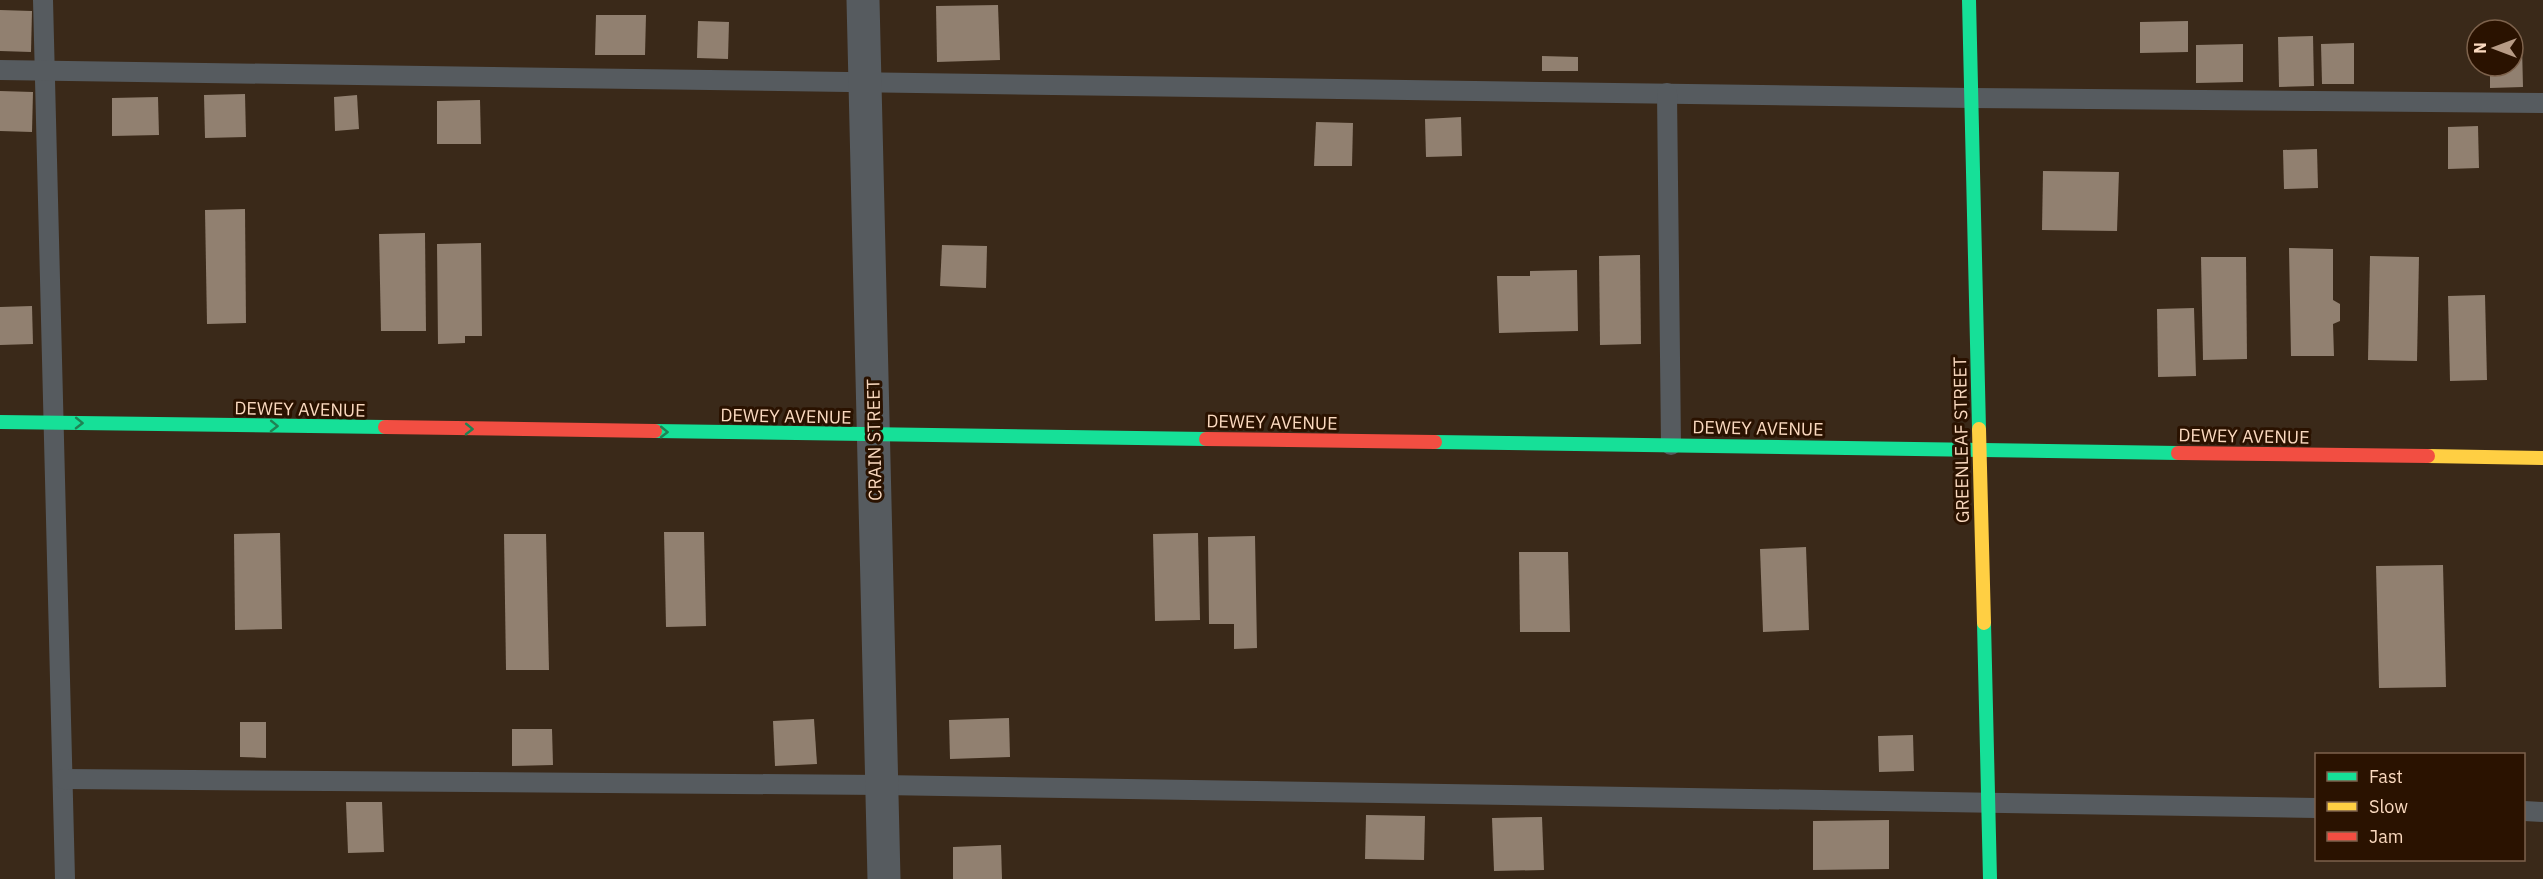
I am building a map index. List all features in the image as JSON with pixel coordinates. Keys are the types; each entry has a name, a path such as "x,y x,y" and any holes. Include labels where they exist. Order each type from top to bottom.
{"street":[{"name":"CRAIN STREET","path":"863,0 884,879"},
{"name":"GREENLEAF STREET","path":"1969,0 1990,879"},
{"name":"DEWEY AVENUE","path":"0,422 2543,459"}],"lane":[{"path":"43,0 65,879"},
{"path":"0,70 1971,98 2543,103"},
{"path":"1667,93 1671,445"},
{"path":"63,779 882,785 2315,808"},
{"path":"2525,811 2543,812"}],"building":[{"path":"998,5 1000,60 937,62 936,6"},
{"path":"0,10 32,11 31,52 0,51"},
{"path":"596,15 646,15 645,55 595,55"},
{"path":"698,21 729,22 728,59 697,58"},
{"path":"2188,21 2188,52 2140,53 2140,22"},
{"path":"2313,36 2314,86 2279,87 2278,37"},
{"path":"2354,43 2354,84 2322,84 2321,44"},
{"path":"2243,44 2243,82 2196,83 2196,45"},
{"path":"1542,56 1578,57 1578,71 1542,71"},
{"path":"2490,78 2523,78 2523,87 2490,88"},
{"path":"0,91 33,92 32,132 0,131"},
{"path":"245,94 246,137 205,138 204,95"},
{"path":"357,95 359,129 335,131 334,97"},
{"path":"158,97 159,135 112,136 112,98"},
{"path":"480,100 481,144 437,144 437,101"},
{"path":"1461,117 1462,156 1426,157 1425,119"},
{"path":"1316,122 1353,123 1352,166 1314,166"},
{"path":"2478,126 2479,168 2448,169 2448,127"},
{"path":"2317,149 2318,188 2284,189 2283,150"},
{"path":"2043,171 2119,172 2117,231 2042,230"},
{"path":"245,209 246,323 207,324 205,210"},
{"path":"425,233 426,331 381,331 379,234"},
{"path":"481,243 482,336 465,336 465,343 438,344 437,244"},
{"path":"942,245 987,246 986,288 940,286"},
{"path":"2289,248 2333,249 2333,300 2340,304 2340,321 2333,324 2334,356 2291,356"},
{"path":"1640,255 1641,344 1600,345 1599,256"},
{"path":"2370,256 2419,257 2417,361 2368,360"},
{"path":"2201,257 2246,257 2247,359 2203,360"},
{"path":"1577,270 1578,331 1499,333 1497,276 1530,276 1530,271"},
{"path":"2485,295 2487,380 2450,381 2448,296"},
{"path":"32,306 33,344 0,345 0,307"},
{"path":"2194,308 2196,376 2158,377 2157,309"},
{"path":"664,532 704,532 706,626 666,627"},
{"path":"280,533 282,629 235,630 234,534"},
{"path":"1198,533 1200,620 1155,621 1153,534"},
{"path":"504,534 546,534 549,670 506,670"},
{"path":"1255,536 1257,648 1234,649 1234,624 1209,624 1208,537"},
{"path":"1806,547 1809,630 1763,632 1760,549"},
{"path":"1519,552 1568,552 1570,632 1520,632"},
{"path":"2443,565 2446,687 2379,688 2376,566"},
{"path":"1009,718 1010,757 950,759 949,720"},
{"path":"814,719 817,764 775,766 773,721"},
{"path":"240,722 266,722 266,758 240,757"},
{"path":"512,729 552,729 553,765 512,766"},
{"path":"1913,735 1914,771 1879,772 1878,736"},
{"path":"346,802 382,802 384,852 348,853"},
{"path":"1366,815 1425,816 1424,860 1365,859"},
{"path":"1542,817 1544,870 1494,871 1492,818"},
{"path":"1889,820 1889,869 1813,870 1813,821"},
{"path":"1001,845 1002,879 953,879 953,847"}],"traffic: fast":[{"path":"1969,0 1979,429"},
{"path":"0,422 385,427"},
{"path":"655,431 1206,439"},
{"path":"1435,442 2178,453"},
{"path":"1984,623 1990,879"}],"traffic: slow":[{"path":"1979,429 1984,623"},
{"path":"2428,456 2543,458"}],"traffic: jam":[{"path":"385,427 655,431"},
{"path":"1206,439 1435,442"},
{"path":"2178,453 2428,456"}]}
